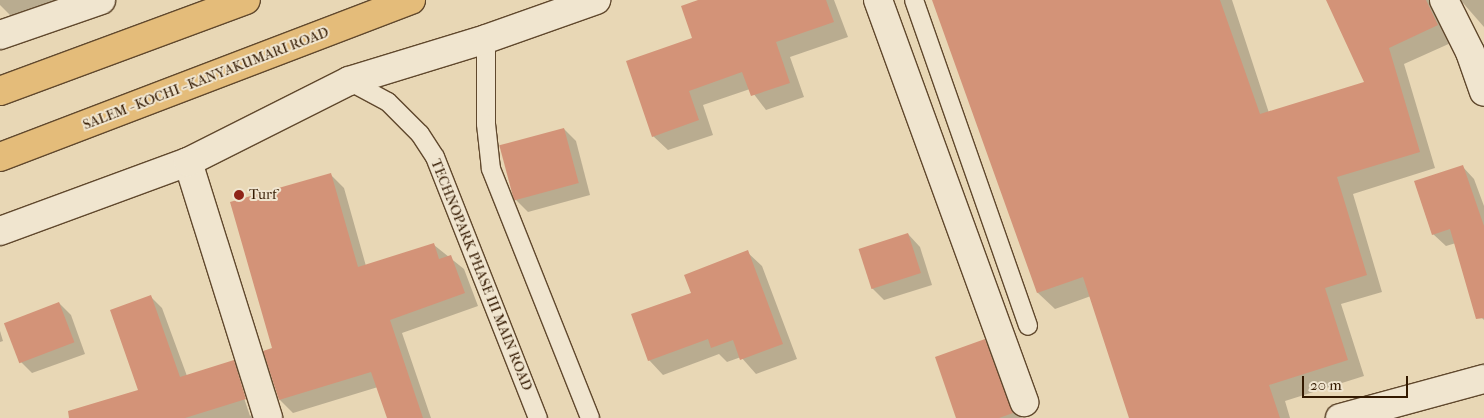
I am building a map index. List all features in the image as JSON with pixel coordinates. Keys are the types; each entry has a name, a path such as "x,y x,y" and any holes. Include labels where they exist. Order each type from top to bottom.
{"highway":[{"path":"0,91 246,0"},
{"name":"SALEM - KOCHI - KANYAKUMARI ROAD","path":"0,158 411,0"}],"street":[{"path":"0,35 101,0"},
{"path":"0,231 188,162 349,81 486,39 596,0"},
{"path":"878,0 1024,402"},
{"path":"1444,0 1470,52 1484,92"},
{"path":"188,162 268,418"},
{"path":"1340,418 1484,379"}],"lane":[{"path":"914,0 1028,326"},
{"path":"486,39 485,95 491,169 590,418"},
{"name":"TECHNOPARK PHASE III MAIN ROAD","path":"349,81 388,102 420,134 435,157 538,418"}],"building":[{"path":"698,0 826,0 834,22 776,42 790,83 751,96 742,72 689,91 699,120 652,137 626,61 692,38 681,6"},
{"path":"932,0 1220,0 1260,114 1364,82 1326,0 1426,0 1438,25 1389,48 1420,152 1337,177 1367,275 1325,288 1348,360 1269,385 1280,418 1129,418 1083,277 1037,293"},
{"path":"564,128 579,183 514,200 499,145"},
{"path":"1463,165 1484,226 1484,318 1476,319 1450,229 1432,235 1414,181"},
{"path":"331,173 358,267 434,243 439,259 451,255 465,293 390,320 423,418 387,418 371,372 279,400 263,351 272,348 230,202"},
{"path":"908,233 921,273 872,289 859,249"},
{"path":"748,250 783,344 740,360 733,340 711,348 708,339 648,361 631,314 691,293 684,275"},
{"path":"151,295 180,377 234,360 246,399 185,418 69,418 68,411 138,390 110,310"},
{"path":"59,302 74,342 19,363 4,323"},
{"path":"985,339 1013,413 999,418 956,418 935,357"}],"place":[{"name":"Turf","path":"239,195"}]}
